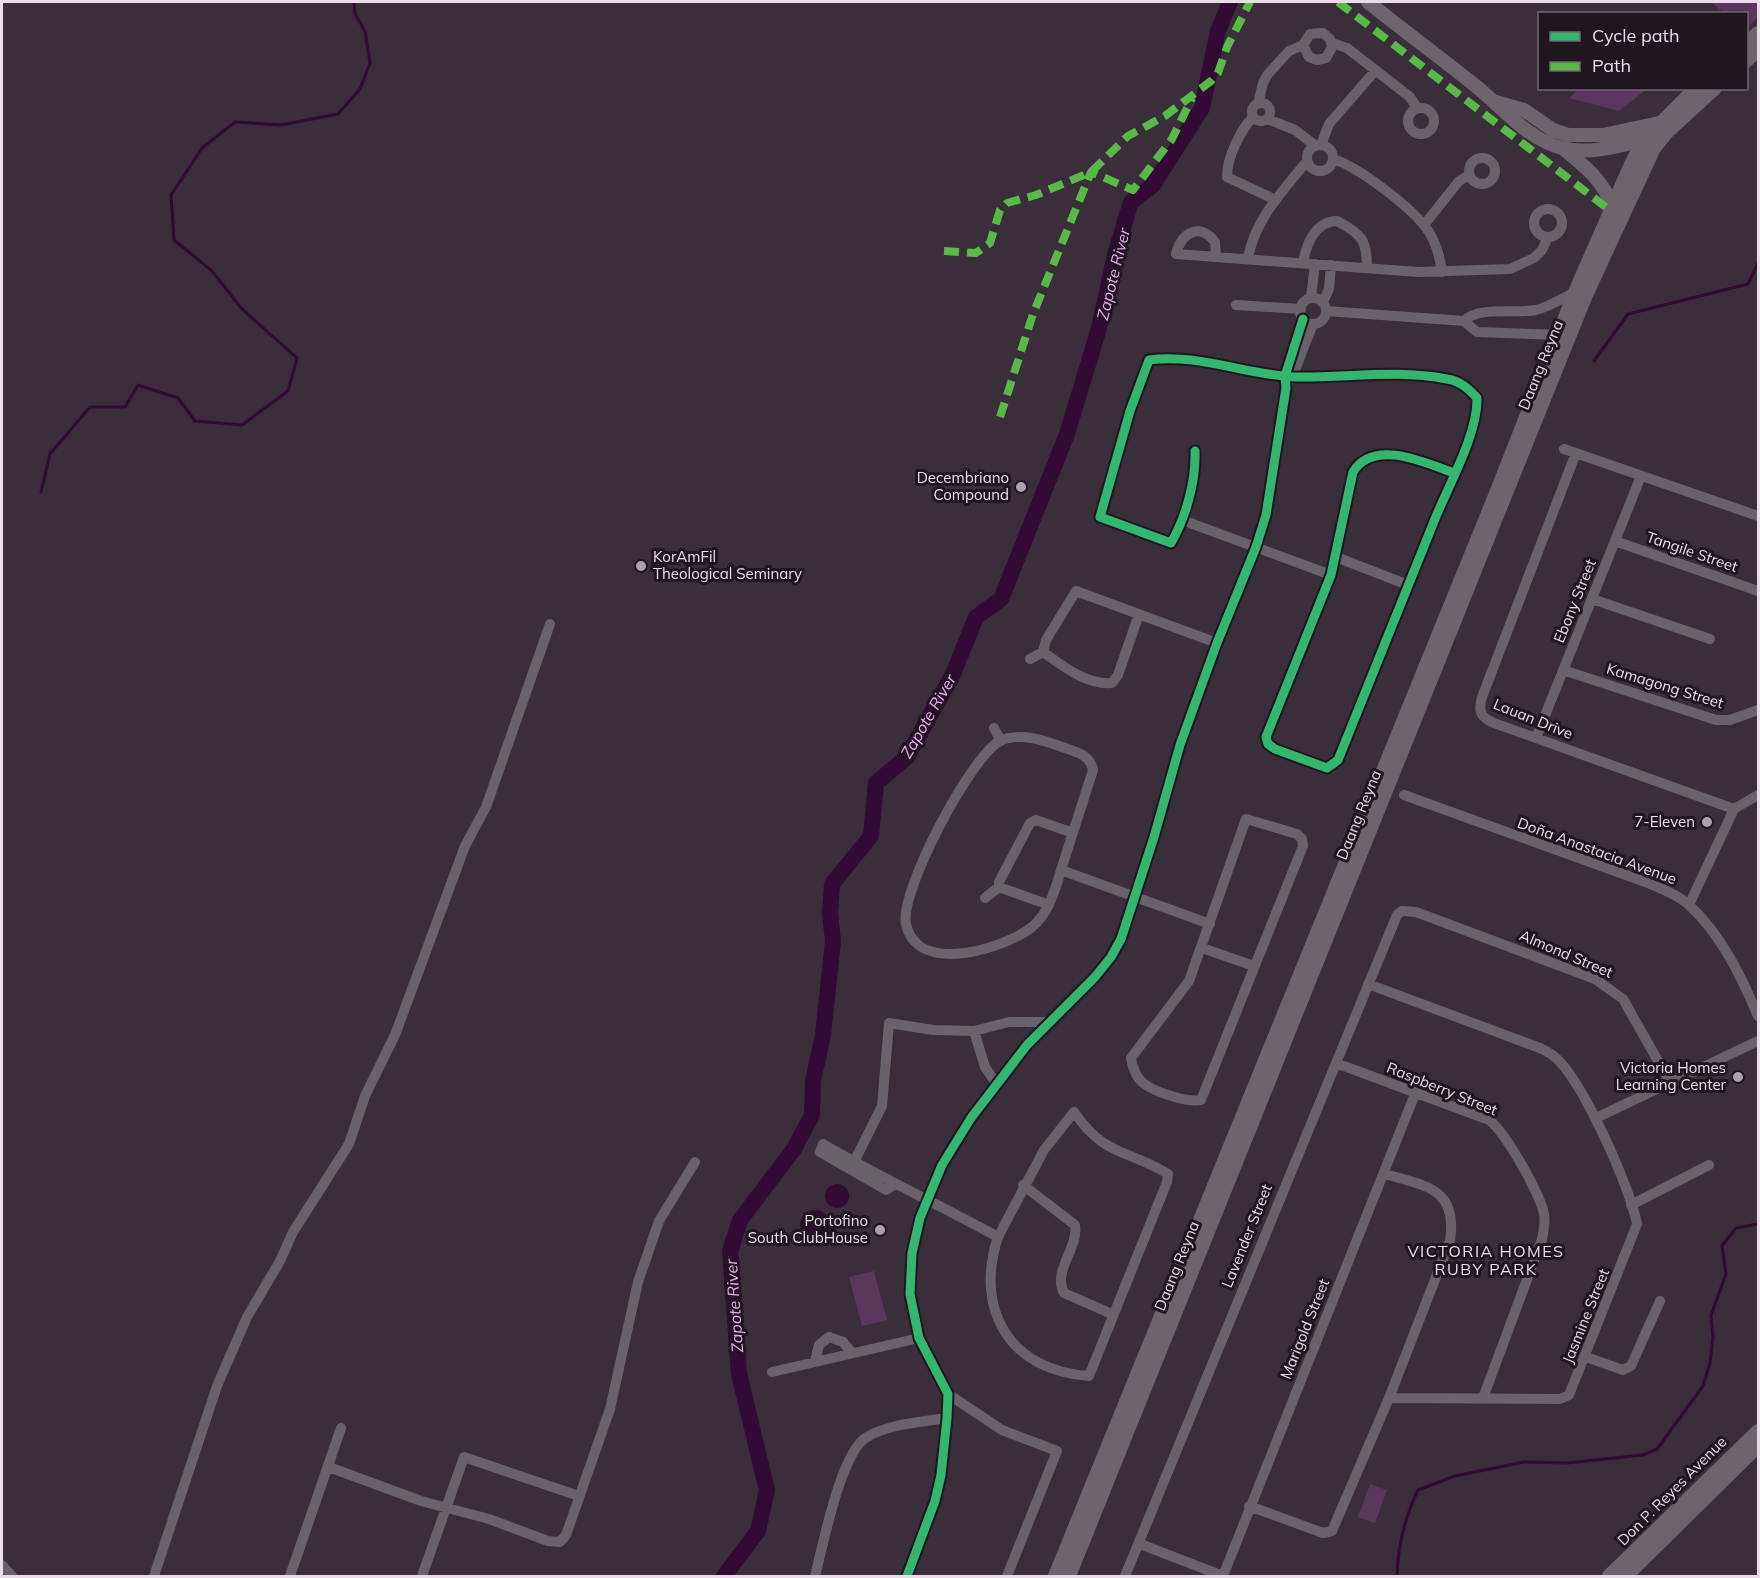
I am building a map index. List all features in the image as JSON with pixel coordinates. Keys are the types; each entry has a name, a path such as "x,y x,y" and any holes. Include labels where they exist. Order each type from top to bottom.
{"main road":[{"path":"1368,2 1495,102 1515,124 1563,148 1594,174 1606,188 1613,207"},
{"name":"Daang Reyna","path":"1055,1576 1379,792 1564,335 1613,207 1649,144 1694,90"},
{"name":"Daang Reyna","path":"1663,128 1712,90"},
{"path":"1495,102 1524,110 1553,130 1568,135 1603,135 1663,128"},
{"path":"1563,148 1606,149 1649,144"},
{"name":"Daang Reyna","path":"1580,294 1649,144"},
{"name":"Daang Reyna","path":"1069,1576 1379,792"},
{"name":"Don P. Reyes Avenue","path":"1609,1576 1758,1431"},
{"name":"Don P. Reyes Avenue","path":"1626,1576 1758,1446"}],"street":[{"path":"1332,43 1329,55 1317,60 1309,57 1304,45 1307,37 1319,32 1327,35 1332,43 1347,48 1410,97 1417,108"},
{"path":"1304,45 1289,51 1268,74 1263,83 1258,104 1252,110 1253,117 1258,121 1268,119 1295,130 1330,150 1333,159 1329,168 1319,171 1307,161"},
{"path":"1248,258 1257,228 1276,200 1307,161 1309,152 1318,145 1329,124 1375,71"},
{"path":"1258,104 1269,107 1271,113 1268,119"},
{"path":"1253,117 1245,126 1227,167 1227,177 1276,200"},
{"path":"1333,159 1350,166 1424,225 1439,252 1442,272"},
{"path":"1424,225 1459,181 1469,175"},
{"path":"1303,263 1309,240 1324,224 1336,221 1357,235 1367,247 1366,268"},
{"path":"1216,257 1442,272 1510,269 1534,258 1542,250 1548,237"},
{"path":"1311,298 1315,264"},
{"path":"1236,305 1323,319 1331,265"},
{"path":"1464,321 1471,314 1479,311 1506,314 1538,309 1580,294"},
{"path":"1311,298 1324,306 1464,321 1478,332 1564,335"},
{"path":"1007,1576 1056,1451 1002,1430 948,1394 919,1338 910,1294 910,1275 916,1232 926,1201 953,1146 996,1083 1111,957 1136,897 1180,745 1217,643 1256,547 1266,515 1286,388 1306,318 1304,302 1311,298"},
{"path":"1195,451 1193,478 1182,520 1171,543 1100,517 1145,365 1149,360 1160,358 1213,363 1289,376 1385,373 1455,380 1477,398 1477,408 1454,473 1338,760 1327,768 1275,749 1268,744 1266,737 1331,575 1353,472 1358,465 1392,454 1405,455 1454,473"},
{"path":"1564,449 1758,516"},
{"name":"Lauan Drive","path":"1576,453 1480,705 1482,716 1536,738 1734,809"},
{"name":"Ebony Street","path":"1536,738 1641,476"},
{"path":"1182,520 1331,575"},
{"name":"Tangile Street","path":"1615,541 1758,591"},
{"path":"1336,557 1408,585"},
{"path":"1043,652 1046,640 1076,591 1217,643"},
{"path":"1592,599 1710,639"},
{"path":"1043,652 1076,674 1104,684 1112,683 1118,675 1139,614"},
{"path":"154,1576 217,1386 247,1317 280,1261 293,1232 349,1144 365,1096 399,1024 465,846 486,807 550,624"},
{"path":"1030,658 1043,652"},
{"name":"Kamagong Street","path":"1563,670 1716,720 1730,720 1758,710"},
{"path":"994,728 1001,741"},
{"path":"1015,737 1041,739 1085,756 1092,762 1093,770 1073,833 1049,905 1034,926 995,946 974,952 948,954 919,946 909,935 905,913 914,884 940,824 978,761 1001,741 1015,737"},
{"name":"Doña Anastacia Avenue","path":"1404,795 1648,883 1689,905 1718,941 1757,1008"},
{"path":"1689,905 1734,809 1758,795"},
{"path":"1246,819 1297,834 1302,839 1303,846 1201,1100 1190,1103 1142,1082 1132,1066 1131,1058 1176,1002 1189,981 1210,924 1246,819"},
{"path":"985,898 999,887 1002,874 1030,823 1036,820 1073,833"},
{"path":"1061,870 1210,924"},
{"path":"999,887 1049,905"},
{"name":"Lavender Street","path":"1125,1576 1393,921 1402,911"},
{"name":"Almond Street","path":"1402,911 1416,912 1595,980 1611,989 1623,999 1671,1084"},
{"path":"1202,948 1254,966"},
{"name":"Jasmine Street","path":"1368,984 1540,1048 1555,1057 1567,1070 1596,1118 1637,1224 1569,1395 1560,1399 1389,1398"},
{"path":"854,1162 882,1106 890,1023 933,1030 974,1031 1009,1022 1050,1022"},
{"path":"974,1031 985,1067 996,1083"},
{"path":"1596,1118 1758,1041"},
{"name":"Raspberry Street","path":"1336,1063 1489,1120 1498,1127 1543,1209 1542,1239 1483,1398"},
{"name":"Marigold Street","path":"1223,1576 1415,1094"},
{"path":"1074,1112 1087,1130 1110,1149 1168,1174 1167,1182 1089,1376 1067,1374 1030,1359 1002,1329 994,1309 989,1270 998,1237 1023,1185 1044,1150 1074,1112"},
{"path":"895,1184 886,1190 820,1152 823,1144 926,1201 998,1237"},
{"path":"329,1467 421,1501 489,1519 548,1541 560,1542 566,1535 610,1409 638,1282 659,1221 695,1162"},
{"path":"1631,1205 1709,1165"},
{"path":"1249,1506 1323,1533 1332,1532 1389,1398 1450,1241 1453,1226 1447,1200 1437,1191 1385,1174"},
{"path":"1023,1185 1075,1225 1076,1233 1060,1278 1064,1293 1112,1314"},
{"path":"1586,1357 1623,1370 1631,1366 1660,1301"},
{"path":"815,1361 819,1345 829,1337 843,1342 852,1353"},
{"path":"772,1372 919,1338"},
{"path":"907,1576 935,1501 941,1475 948,1394"},
{"path":"815,1576 853,1449 869,1435 892,1428 947,1418"},
{"path":"290,1576 329,1467 340,1428"},
{"path":"422,1576 464,1457 579,1496"},
{"path":"1140,1544 1223,1576"},
{"path":"2,1564 12,1576"}],"shaded area":[{"path":"1711,2 1758,2 1758,17 1748,27 1748,12 1723,12"},
{"path":"1578,90 1646,90 1619,111 1569,98"},
{"path":"837,1184 846,1187 849,1196 846,1205 837,1208 828,1205 825,1196 828,1187"},
{"path":"815,1210 826,1214 830,1225 826,1236 815,1240 804,1236 800,1225 804,1214"},
{"path":"874,1271 887,1320 862,1326 849,1277"},
{"path":"1370,1484 1387,1490 1375,1523 1358,1517"}],"waterway":[{"path":"41,492 50,454 90,407 125,407 138,385 178,398 195,421 242,425 288,391 297,358 242,309 212,271 174,240 171,195 202,148 235,122 281,125 338,114 360,89 370,63 365,31 355,14 354,2"},
{"name":"Zapote River","path":"724,1576 758,1531 767,1490 739,1374 730,1251 740,1220 794,1149 812,1115 813,1081 823,1035 833,941 830,913 832,884 871,836 876,783 907,757 953,674 976,617 1001,599 1067,434 1099,328 1116,251 1131,202 1153,185 1202,108 1218,31 1230,2"},
{"path":"1594,361 1628,314 1748,284 1758,263"},
{"path":"1397,1576 1403,1532 1418,1490 1455,1476 1524,1462 1567,1463 1643,1455 1657,1449 1703,1386 1710,1363 1713,1338 1711,1315 1726,1274 1722,1246 1736,1228 1758,1224"}],"marked path":[{"path":"944,251 976,253 990,243 1000,210 1007,203 1036,195 1091,172 1128,136 1165,116 1211,81 1218,73 1227,47 1250,2"},
{"path":"1338,2 1611,211"},
{"path":"1000,417 1033,314 1091,172 1133,190 1172,139 1192,98"}],"cycle path":[{"path":"907,1576 935,1501 941,1475 948,1394 919,1338 910,1294 912,1253 920,1218 942,1165 971,1118 1027,1045 1095,977 1111,957 1121,939 1154,837 1180,745 1217,643 1256,547 1266,515 1286,388 1285,376 1303,319"},
{"path":"1195,451 1194,474 1189,499 1171,543 1100,517 1130,411 1149,360 1186,359 1258,373 1295,377 1390,374 1428,376 1456,381 1477,398 1473,426 1463,456 1437,514 1338,760 1327,768 1275,749 1268,744 1266,737 1331,575 1353,472 1362,462 1374,456 1387,455 1415,459 1454,473"}],"place":[{"name":"Decembriano Compound","path":"1021,487"},
{"name":"KorAmFil Theological Seminary","path":"641,566"},
{"name":"7-Eleven","path":"1707,822"},
{"name":"Victoria Homes Learning Center","path":"1738,1077"},
{"name":"Portofino South ClubHouse","path":"880,1230"}],"district":[{"name":"VICTORIA HOMES RUBY PARK","path":"1486,1260"}]}
